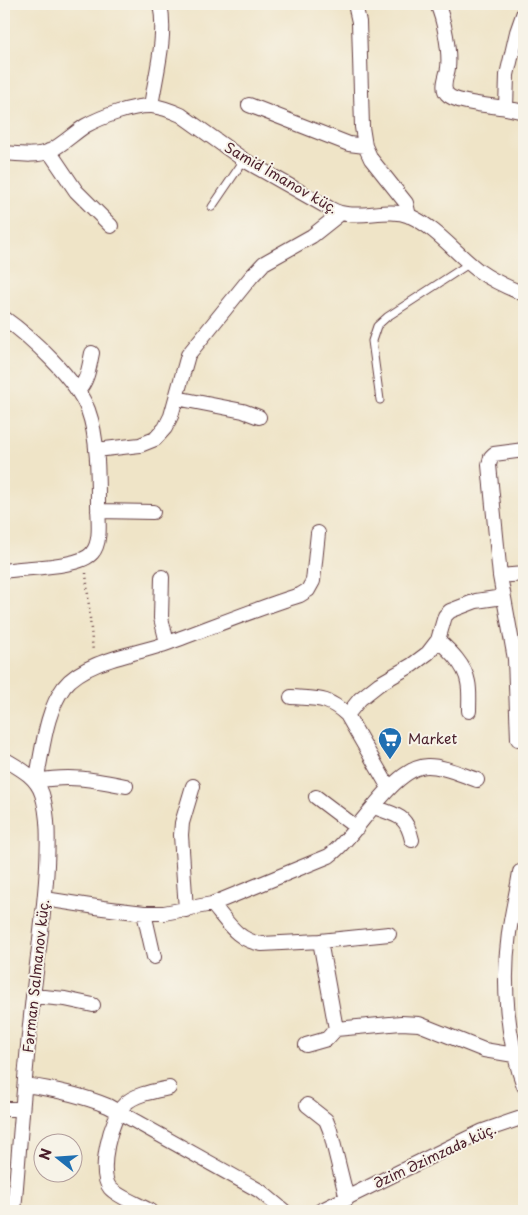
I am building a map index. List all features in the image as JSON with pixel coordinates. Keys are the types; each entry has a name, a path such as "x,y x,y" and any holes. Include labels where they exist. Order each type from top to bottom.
{"street":[{"path":"152,106 162,29 160,4"},
{"path":"355,4 359,22 362,127 365,146 371,159 406,203 409,216"},
{"path":"437,4 448,54 448,68 444,87 447,94 454,99 524,112"},
{"path":"506,108 507,75 524,12"},
{"path":"249,105 349,144 365,146"},
{"name":"Samid İmanov küç.","path":"4,153 25,155 49,151 86,126 105,117 135,107 152,106 172,111 182,115 244,160 327,207 341,213 391,212 409,216 440,235 490,279 524,294"},
{"path":"49,151 76,191 111,226"},
{"path":"96,450 140,445 155,439 165,428 171,416 188,355 251,277 264,264 312,236 341,213"},
{"path":"4,318 40,347 78,391 89,412 96,450 98,477 97,540 93,552 84,559 69,564 4,571"},
{"path":"78,391 87,377 92,354"},
{"path":"176,398 243,411 259,417"},
{"path":"518,739 515,659 500,576 488,465 494,454 524,450"},
{"path":"98,511 153,512"},
{"path":"36,781 49,721 56,699 66,685 78,675 94,666 167,643 240,614 300,595 308,590 313,581 318,533"},
{"path":"500,576 524,574"},
{"path":"162,577 161,618 167,643"},
{"path":"347,715 360,699 379,684 412,665 428,653 438,640 445,616 450,611 476,602 503,597"},
{"path":"438,640 452,654 465,673 468,682 469,711"},
{"path":"291,697 324,700 336,704 347,715 389,788"},
{"path":"4,759 26,772 36,781"},
{"path":"45,899 144,913 164,913 212,904 329,856 340,848 389,788 404,775 418,768 433,766 477,780"},
{"path":"36,781 59,777 75,777 126,786"},
{"name":"Fərman Salmanov küç.","path":"14,1211 33,996 45,899 48,841 46,806 36,781"},
{"path":"186,910 181,834 192,786"},
{"path":"316,797 357,828"},
{"path":"374,807 403,818 408,826 412,840"},
{"path":"520,872 509,932 507,992 514,1055 524,1086"},
{"path":"212,904 242,938 252,943 320,941 389,934"},
{"path":"144,913 154,957"},
{"path":"320,941 336,1029"},
{"path":"33,996 65,999 93,1005"},
{"path":"306,1045 327,1039 336,1029 401,1023 419,1024 484,1050 514,1055"},
{"path":"25,1085 46,1088 93,1100 119,1111 260,1191 284,1211"},
{"path":"150,1211 111,1188 106,1179 107,1150 119,1111 126,1102 169,1088"},
{"path":"307,1105 326,1120 347,1199"},
{"path":"4,1109 22,1110"},
{"name":"Əzim Əzimzadə küç.","path":"320,1211 483,1131 524,1117"}],"lane":[{"path":"212,207 244,160"},
{"path":"380,400 372,341 377,326 387,317 470,263"}],"path":[{"path":"84,559 94,666"}],"place":[{"name":"Market","path":"390,760"}]}
